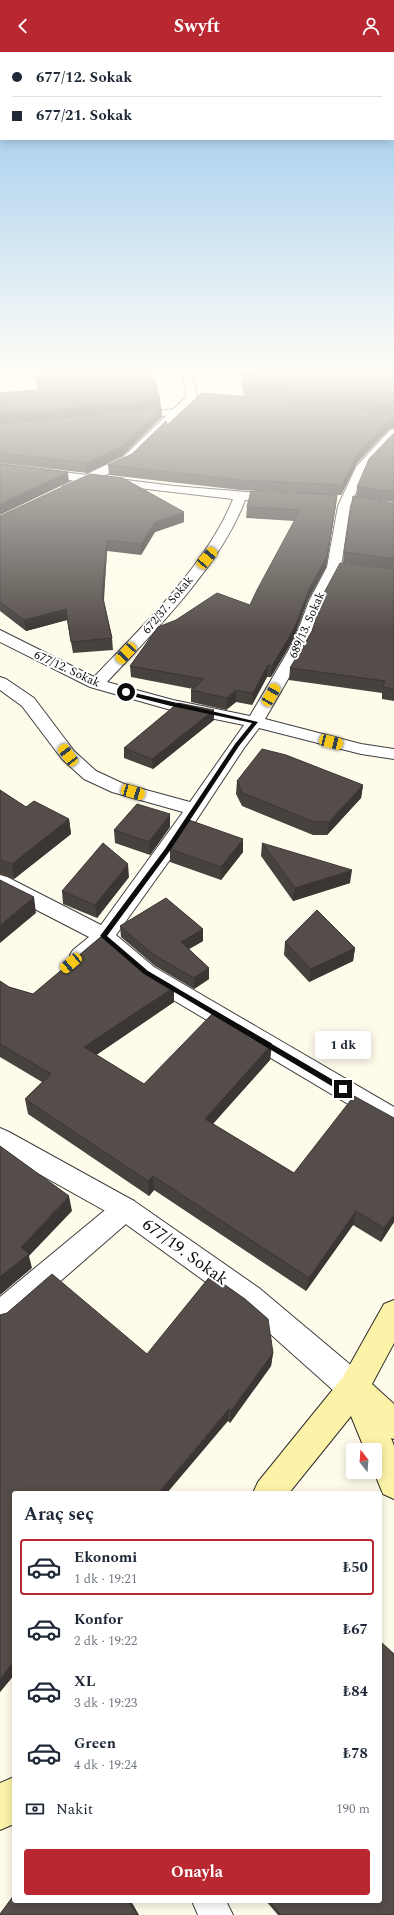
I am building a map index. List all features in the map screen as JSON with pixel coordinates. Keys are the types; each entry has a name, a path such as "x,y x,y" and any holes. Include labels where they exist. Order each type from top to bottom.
{"main road":[{"path":"271,1491 354,1388 394,1314"},
{"name":"677/19. Sokak","path":"354,1388 394,1424"},
{"name":"677/19. Sokak","path":"354,1388 394,1483"},
{"path":"0,1811 12,1798"}],"street":[{"path":"54,495 128,459"},
{"name":"689/13. Sokak","path":"69,965 104,936 167,850 237,745 255,722 302,641 316,601 342,568 340,524 346,501 362,467 369,459"},
{"path":"0,468 88,478 120,484 240,496 293,498"},
{"name":"672/37. Sokak","path":"96,684 146,631 216,548 234,513 240,496"},
{"name":"677/12. Sokak","path":"0,635 11,643 96,684 171,705 255,722 361,749 394,754"},
{"path":"0,682 28,702 68,755 90,775 118,788 194,809"},
{"path":"0,882 104,936 146,973 394,1119"},
{"name":"677/19. Sokak","path":"0,1139 126,1209 249,1297 354,1388"},
{"path":"0,1316 126,1209"}],"lane":[{"path":"208,1903 217,1915"}],"building":[{"path":"52,459 95,459 87,463"},
{"path":"121,459 355,459 342,485 240,480 108,465"},
{"path":"369,459 394,459 394,492 357,487"},
{"path":"0,464 68,472 0,504"},
{"path":"90,474 123,478 184,512 155,522 141,544 107,540 102,595 112,638 71,642 66,609 24,620 0,602 0,516"},
{"path":"251,491 337,495 327,556 309,589 294,629 272,666 268,665 253,693 236,690 227,698 191,690 204,679 130,666 158,627 176,620 217,593 250,605 300,510 247,507"},
{"path":"353,496 394,503 394,559 344,552"},
{"path":"340,563 394,569 394,689 383,687 385,681 290,668 312,631 325,591"},
{"path":"178,703 214,710 152,759 124,748"},
{"path":"262,749 286,755 363,785 329,822 314,822 243,793 237,781"},
{"path":"0,790 26,807 34,801 69,819 12,864 0,860"},
{"path":"137,804 170,814 149,842 114,830"},
{"path":"189,820 243,839 221,867 170,849"},
{"path":"103,843 128,864 95,905 62,891"},
{"path":"262,843 352,870 295,888"},
{"path":"0,880 34,897 0,925"},
{"path":"166,898 203,929 181,942 209,968 194,978 154,955 120,926"},
{"path":"317,910 355,948 311,969 285,942"},
{"path":"103,935 136,965 174,987 84,1047 144,1084 215,1011 272,1044 205,1119 294,1173 354,1096 394,1118 394,1214 384,1228 356,1211 309,1278 153,1176 148,1181 25,1099 51,1074 0,1044 0,981 9,987 33,994"},
{"path":"0,1146 69,1196 21,1247 29,1254 0,1277"},
{"path":"52,1274 147,1354 211,1275 245,1299 268,1319 273,1353 231,1411 229,1409 160,1491 12,1491 12,1664 0,1679 0,1315 7,1313"},
{"path":"382,1643 394,1654 394,1915 281,1915 271,1903 382,1903"},
{"path":"12,1898 12,1903 129,1903 137,1915 0,1915"}],"route":[{"path":"126,692 171,705 255,722 237,745 167,850 104,936 146,973 343,1089"}]}
